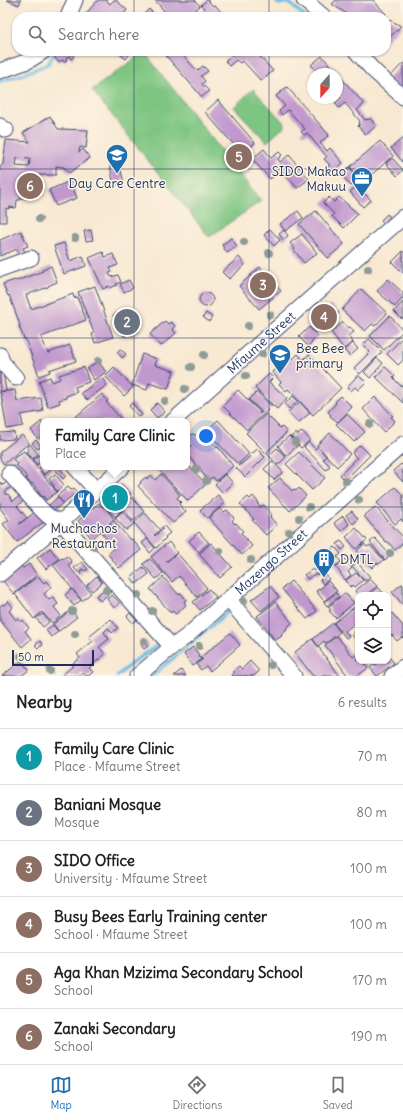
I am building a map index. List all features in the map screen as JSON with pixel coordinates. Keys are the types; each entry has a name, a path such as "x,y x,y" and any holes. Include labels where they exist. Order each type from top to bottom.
{"street":[{"path":"70,12 75,0"},
{"path":"304,0 318,12"},
{"path":"0,71 28,61 36,56"},
{"path":"360,56 373,70 403,97"},
{"name":"Mfaume Street","path":"176,418 403,217"},
{"path":"0,269 31,258"},
{"path":"0,355 2,362 16,378"},
{"name":"Mazengo Street","path":"137,676 187,636 403,444"},
{"path":"78,470 96,490"},
{"path":"0,574 119,470"},
{"path":"8,473 48,516 61,522 172,647"},
{"path":"228,599 294,676"},
{"path":"392,676 403,667"}],"green space":[{"path":"139,56 147,56 261,201 209,237 92,90"},
{"path":"253,89 286,125 267,142 234,107"}],"building":[{"path":"7,0 21,0 19,5"},
{"path":"98,0 106,0 110,4 116,0 127,10 125,12 87,12"},
{"path":"155,0 195,0 200,6 193,12 165,12"},
{"path":"207,0 213,6 215,5 221,12 202,12 205,9 201,5"},
{"path":"336,0 373,0 384,12 344,12 332,4"},
{"path":"391,21 401,26 391,36"},
{"path":"54,56 69,56 64,62 63,60 58,62"},
{"path":"166,56 184,56 197,71 203,66 208,71 201,76 205,81 202,84 209,91 202,97"},
{"path":"231,56 260,56 273,71 261,81 243,61 240,63 236,60 229,66 225,61"},
{"path":"322,56 332,68 314,68 311,65"},
{"path":"403,63 403,93 389,78"},
{"path":"343,80 364,104 357,110 365,120 370,118 376,126 365,134 358,126 360,121 345,103 339,108 336,104 343,104"},
{"path":"287,87 329,135 320,143 327,151 330,148 343,163 333,172 328,166 330,165 324,159 327,157 307,133 304,135 301,132 305,129 288,110 282,115 279,111 285,106 276,96"},
{"path":"218,100 255,143 242,154 205,112"},
{"path":"50,116 58,129 88,130 86,148 80,147 79,152 83,149 90,158 69,173 64,167 56,166 56,175 39,175 38,189 29,188 28,198 20,198 20,200 17,200 16,208 6,208 6,222 0,222 0,167 3,164 6,140 30,142 23,133","holes":["17,158 30,159 29,167 16,166"]},
{"path":"403,138 403,162 391,148"},
{"path":"380,141 393,156 363,182 350,167"},
{"path":"264,149 271,158 279,152 282,155 278,159 280,162 289,155 309,179 297,188 282,170 270,179 252,159"},
{"path":"392,158 403,170 397,176 386,163"},
{"path":"119,163 124,183 114,185 110,166"},
{"path":"349,167 359,179 351,186 341,174"},
{"path":"70,181 77,198 56,206 49,190"},
{"path":"357,186 371,200 363,207 350,192"},
{"path":"329,197 334,202 339,197 358,214 344,228 332,216 334,214 323,203"},
{"path":"298,211 303,218 285,231 280,224"},
{"path":"316,211 344,244 328,258 299,224"},
{"path":"387,214 392,219 385,224 381,220"},
{"path":"270,229 280,240 274,246 264,235"},
{"path":"91,230 93,240 86,241 84,231"},
{"path":"284,230 288,236 283,240 279,234"},
{"path":"21,231 28,246 23,248 25,252 19,255 17,249 0,256 0,240"},
{"path":"302,234 317,253 304,263 290,243"},
{"path":"231,238 237,246 227,253 222,245"},
{"path":"64,243 70,261 83,256 86,266 64,274 54,246"},
{"path":"403,251 403,273 392,262"},
{"path":"103,252 105,257 113,254 118,265 110,268 112,272 109,273 111,277 118,275 121,282 110,288 109,286 103,289 89,258"},
{"path":"239,257 245,265 229,279 222,272"},
{"path":"51,266 57,282 26,295 31,309 73,294 74,298 77,297 86,320 41,337 48,353 70,345 76,361 49,370 50,372 39,376 19,326 9,295 8,296 3,284 43,271 42,270"},
{"path":"260,267 281,291 259,309 239,286"},
{"path":"388,279 403,293 403,298 395,307 377,291"},
{"path":"129,280 133,288 124,292 120,284"},
{"path":"95,286 113,337 95,343 92,334 94,333 78,292"},
{"path":"361,289 387,313 375,326 372,324 365,331 342,310"},
{"path":"206,293 211,295 213,300 211,305 206,307 201,305 199,300 201,295"},
{"path":"403,302 403,317 402,319 394,311"},
{"path":"331,305 339,313 323,330 314,321"},
{"path":"126,309 129,315 131,314 133,325 136,323 139,331 131,335 131,333 124,336 113,315"},
{"path":"206,313 212,317 209,322 203,317"},
{"path":"390,316 403,331 384,350 370,336"},
{"path":"165,321 168,324 171,322 175,326 172,329 176,333 161,346 150,334"},
{"path":"343,322 354,332 348,336 353,342 344,349 331,332"},
{"path":"309,327 318,336 308,346 299,337"},
{"path":"403,337 403,360 398,365 387,354"},
{"path":"369,339 382,352 360,374 354,368 370,352 363,345"},
{"path":"353,343 358,349 350,356 344,350"},
{"path":"120,349 126,354 122,358 117,352"},
{"path":"142,354 157,359 155,365 174,371 168,389 149,383 147,390 132,385"},
{"path":"298,354 303,360 309,354 341,388 313,415 288,389 286,391 279,384 281,382 272,372 289,356 292,360"},
{"path":"377,358 383,363 370,378 364,372"},
{"path":"98,361 106,372 94,380 87,369"},
{"path":"84,367 89,382 75,387 77,392 59,400 60,403 48,407 39,381 50,377 52,382 60,379 59,375"},
{"path":"114,367 133,387 124,396 105,376"},
{"path":"385,367 395,376 393,378 401,386 403,384 403,403 376,377"},
{"path":"3,372 6,391 0,391 0,373"},
{"path":"269,374 273,378 269,382 287,398 277,409 255,388"},
{"path":"358,375 366,382 358,390 355,387 351,391 347,387"},
{"path":"102,378 107,385 87,400 81,393"},
{"path":"15,390 17,401 41,398 43,411 21,415 23,426 7,429 0,392"},
{"path":"238,390 260,412 260,414 262,412 249,400 257,392 272,406 247,430 223,406"},
{"path":"102,394 108,401 106,402 120,418 74,418"},
{"path":"293,396 298,401 289,409 285,404"},
{"path":"341,396 352,407 338,422 330,416 331,415 328,412"},
{"path":"375,397 393,416 391,417 395,421 384,432 363,409"},
{"path":"300,402 310,413 298,423 288,412"},
{"path":"132,403 142,415 139,417 129,406"},
{"path":"157,403 165,412 157,418 150,410"},
{"path":"266,414 280,428 282,427 287,432 266,453 246,433"},
{"path":"347,414 365,432 354,442 336,424"},
{"path":"218,420 249,454 238,464 206,431"},
{"path":"40,423 40,438 38,439 31,430"},
{"path":"302,431 310,440 301,448 291,437 296,433 298,435"},
{"path":"14,432 15,439 0,440 0,433"},
{"path":"204,433 217,448 218,447 233,466 216,481 213,477 208,480 190,458 190,435 193,434 199,438"},
{"path":"330,433 350,454 337,467 320,449 326,456 323,459 330,466 326,470 304,447 309,442 315,449 318,447 317,445"},
{"path":"22,435 29,443 4,464 0,459 0,452"},
{"path":"289,436 298,445 286,456 278,446"},
{"path":"36,440 40,447 37,449 32,443"},
{"path":"30,444 38,454 33,459 26,452 29,450 27,447"},
{"path":"360,445 370,455 345,480 340,475 357,458 352,453"},
{"path":"277,448 286,457 278,465 267,454 271,454"},
{"path":"257,449 265,457 245,477 236,468"},
{"path":"24,451 57,492 46,500 26,478 27,477 16,465 17,464 13,459"},
{"path":"299,452 325,478 312,490 286,464"},
{"path":"40,454 40,462 37,465 33,460"},
{"path":"272,461 283,472 274,480 264,469"},
{"path":"401,464 403,466 403,482 393,471"},
{"path":"190,467 206,484 188,501 159,470 190,470"},
{"path":"41,470 50,470 45,475"},
{"path":"56,470 61,470 66,476 63,479"},
{"path":"55,474 64,485 57,491 49,479"},
{"path":"161,474 180,495 177,498 181,502 179,504 186,512 173,523 138,486 146,477 147,479 151,475 155,480"},
{"path":"225,474 233,483 223,493 215,484"},
{"path":"280,478 292,491 294,489 296,491 299,488 306,496 290,511 268,488"},
{"path":"8,481 12,486 5,492 7,495 8,494 13,501 21,495 25,500 17,506 27,518 19,524 38,510 46,520 17,542 3,524 9,520 0,508 0,482 3,485"},
{"path":"121,484 131,494 118,507 122,510 115,517 100,501"},
{"path":"68,487 71,490 74,488 77,492 63,503 57,496"},
{"path":"395,487 403,495 403,522 401,519 395,524 377,503"},
{"path":"218,495 225,503 207,518 200,510"},
{"path":"253,496 259,503 257,504 260,507 264,505 271,513 270,517 277,525 266,535 240,504 248,497 250,499"},
{"path":"58,497 63,503 53,511 49,505"},
{"path":"132,497 144,512 133,521 121,507"},
{"path":"99,503 104,508 105,507 114,519 92,539 78,521"},
{"path":"375,507 403,537 403,543 395,550 387,541 386,542 364,516"},
{"path":"220,508 224,512 227,510 234,518 232,521 235,524 236,523 243,531 241,533 252,546 242,555 209,518"},
{"path":"122,511 134,524 126,530 115,518"},
{"path":"352,511 358,519 353,524 346,515"},
{"path":"145,513 160,530 154,535 155,536 163,529 161,528 164,526 170,533 156,548 134,523"},
{"path":"343,516 349,524 341,531 334,523"},
{"path":"114,521 130,540 132,539 141,550 119,568 108,554 114,549 101,532"},
{"path":"356,528 367,540 356,549 346,537"},
{"path":"199,532 209,543 199,552 189,541"},
{"path":"375,538 390,555 385,560 370,542"},
{"path":"147,539 155,548 150,553 142,543"},
{"path":"341,541 346,547 342,550 337,544"},
{"path":"169,542 207,588 197,597 179,576 172,582 151,557"},
{"path":"211,543 232,567 220,578 199,554"},
{"path":"364,544 367,547 370,545 384,560 379,564 377,563 372,568 357,551"},
{"path":"335,547 341,554 337,557 341,562 335,566 325,554"},
{"path":"50,548 59,559 46,569 37,558"},
{"path":"67,556 72,562 68,565 91,593 82,601 53,565"},
{"path":"150,559 163,573 156,579 143,564"},
{"path":"345,559 352,568 348,572 351,575 345,580 336,567"},
{"path":"82,562 88,569 85,571 82,569 80,571 82,573 81,575 74,568"},
{"path":"357,562 370,577 365,581 352,566"},
{"path":"29,564 37,575 14,594 3,581 21,566 23,568"},
{"path":"143,567 149,574 136,584 131,577"},
{"path":"318,568 321,572 317,575 316,573 308,579 304,575 313,569 314,571"},
{"path":"356,573 363,580 355,587 353,585 350,587 346,580"},
{"name":"DMTL","path":"326,575 329,579 323,584 320,580"},
{"path":"38,576 44,583 46,581 51,587 44,594 49,600 53,597 58,604 54,607 61,616 52,623 42,612 34,619 15,594"},
{"path":"97,576 102,583 92,591 87,585"},
{"path":"163,577 179,595 181,593 186,600 184,602 186,605 176,614 172,611 171,613 150,589"},
{"path":"370,579 377,586 370,592 355,591"},
{"path":"291,581 317,611 307,619 282,589"},
{"path":"328,581 337,591 324,601 316,591 324,586 323,585"},
{"path":"402,584 403,585 403,605 392,592"},
{"path":"270,586 279,597 261,611 251,600"},
{"path":"107,587 111,592 100,601 96,596"},
{"path":"378,587 382,592 372,592"},
{"path":"72,589 81,600 74,606 65,595"},
{"path":"209,589 216,597 200,610 193,602"},
{"path":"336,593 339,597 327,606 324,602"},
{"path":"345,593 354,603 336,618 329,611 331,610 328,607"},
{"path":"112,595 120,603 114,608 107,599"},
{"path":"8,601 13,607 9,611 16,620 18,618 21,622 23,620 29,628 25,631 31,639 22,647 0,620 0,606 3,604 4,605"},
{"path":"276,602 292,623 281,634 282,636 275,640 257,616"},
{"path":"355,607 355,623 345,631 349,636 346,638 334,623"},
{"path":"71,610 77,617 59,631 53,624"},
{"path":"130,613 137,620 133,623 127,616"},
{"path":"392,613 403,626 403,638 402,637 397,641 391,636"},
{"path":"43,614 49,622 43,627 36,618"},
{"path":"111,619 118,628 112,633 108,628 104,632 109,639 99,647 105,654 89,668 93,672 88,676 86,676 83,672 78,676 61,676 80,658 77,654 93,641 89,637"},
{"path":"333,623 340,632 326,643 324,641 318,646 313,639"},
{"path":"53,625 58,632 51,637 46,630"},
{"path":"230,633 240,645 210,671 206,666 201,670 196,664 203,659 200,658"},
{"path":"337,636 353,657 355,656 355,664 365,664 368,668 357,676 348,676 325,645"},
{"path":"312,639 340,676 313,676 299,658 295,652"},
{"path":"40,641 43,645 38,648 35,645"},
{"path":"146,642 148,646 144,649 141,645"},
{"path":"193,647 201,660 192,666 184,654"},
{"path":"391,660 394,663 377,676 370,668 375,664 391,664"},
{"path":"21,661 29,670 21,676 2,676"},
{"path":"250,661 259,671 254,676 232,675 235,672 233,671 239,666 242,669"},
{"path":"181,670 186,676 174,676"}],"waterway":[{"path":"274,0 279,4 288,2 299,12"},
{"path":"0,81 21,75 48,64 52,56"},
{"path":"152,676 230,610"},
{"path":"117,676 132,663 158,645 155,637"}],"place":[{"name":"Aga Khan Mzizima Secondary School","path":"239,157"},
{"name":"Day Care Centre","path":"117,174"},
{"name":"Zanaki Secondary","path":"30,186"},
{"name":"SIDO Makao Makuu","path":"362,198"},
{"name":"SIDO Office","path":"263,285"},
{"name":"Busy Bees Early Training center","path":"324,317"},
{"name":"Baniani Mosque","path":"127,322"},
{"name":"Bee Bee primary","path":"280,374"},
{"name":"Family Care Clinic","path":"115,498"},
{"name":"Muchachos Restaurant","path":"84,520"},
{"name":"DMTL","path":"324,578"}]}
